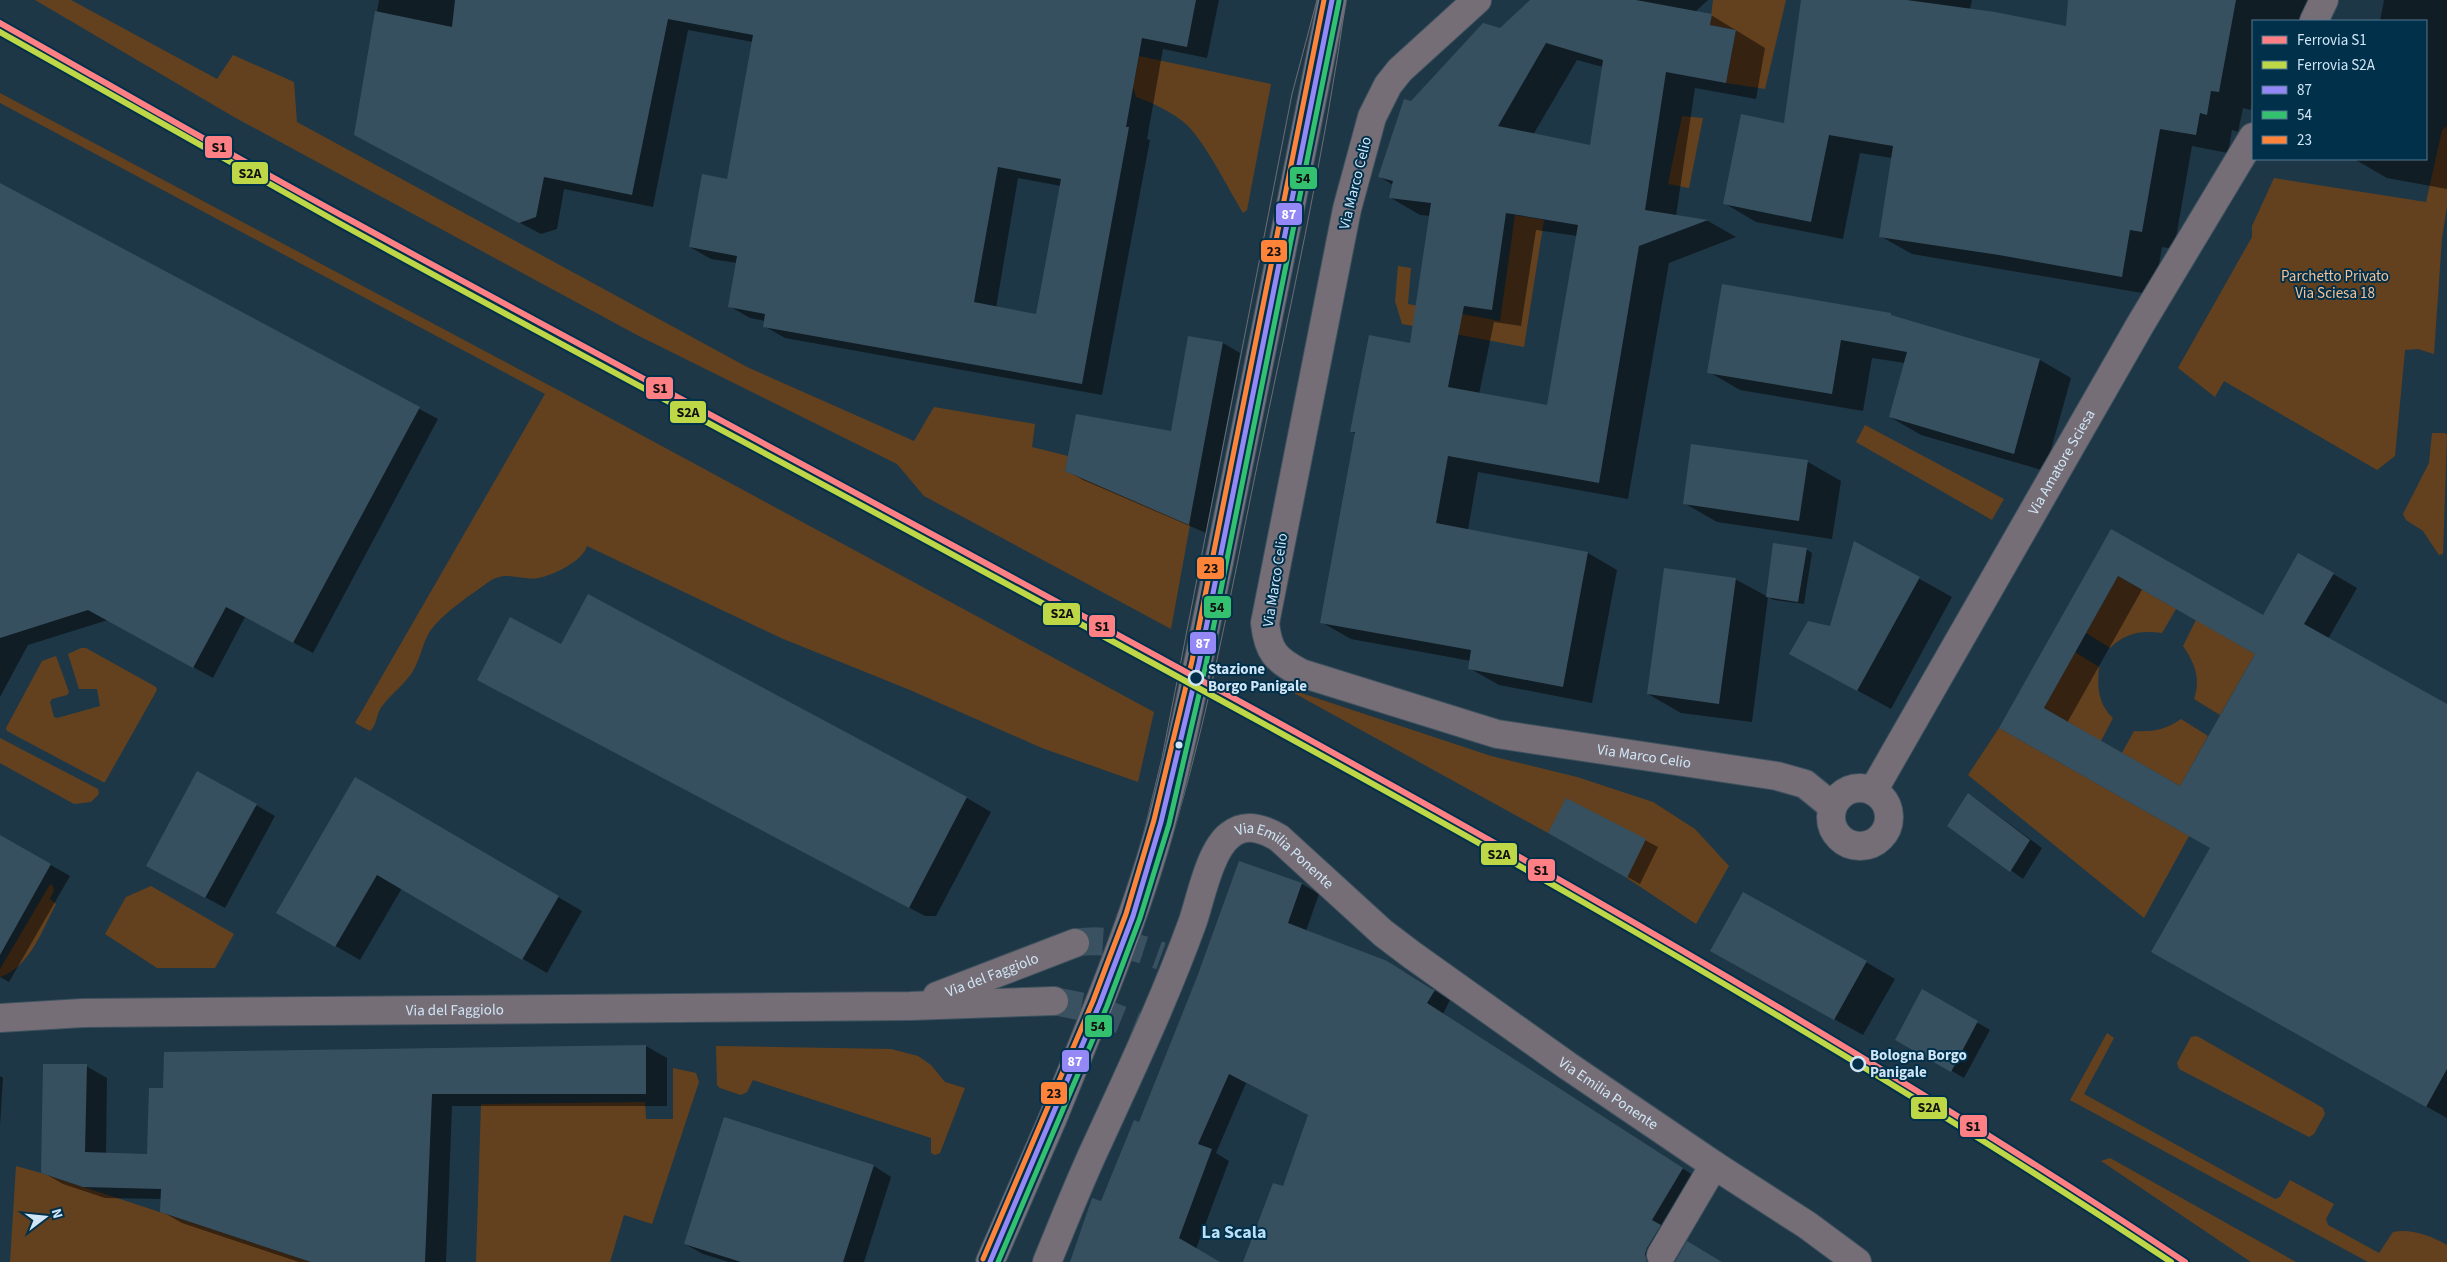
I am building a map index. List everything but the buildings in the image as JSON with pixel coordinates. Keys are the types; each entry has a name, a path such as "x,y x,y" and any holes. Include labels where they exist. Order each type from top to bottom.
{"main road":[{"path":"990,1262 1052,1120 1120,950 1156,839 1181,745 1220,562 1332,0"}],"street":[{"name":"Via Marco Celio","path":"1477,0 1400,70 1388,85 1372,117 1347,210 1265,623 1270,649 1284,664 1301,673 1497,734 1777,776 1805,784 1832,806"},
{"path":"2314,20 2324,0"},
{"name":"Via Amatore Sciesa","path":"1873,790 2140,325 2252,139"},
{"path":"1854,788 1873,790 1885,802 1889,818 1883,835 1868,846 1850,845 1835,833 1831,824 1832,806 1844,792 1854,788"},
{"name":"Via Emilia Ponente","path":"1047,1262 1098,1141 1168,960 1222,842 1240,829 1265,830 1279,838 1383,933 1412,955 1568,1066 1714,1165 1808,1225 1857,1262"},
{"name":"Via del Faggiolo","path":"910,1006 986,979 1044,953 1075,943"},
{"name":"Via del Faggiolo","path":"0,1018 113,1013 910,1006 1054,1001"},
{"path":"1661,1255 1714,1165"}],"green space":[{"path":"35,0 71,0 217,79 233,55 294,82 297,122 747,367 914,441 934,407 1035,424 1032,447 1068,456 1065,471 1190,525 1171,629 924,496 897,464 637,335 234,117"},
{"path":"1713,0 1786,0 1765,89 1726,83 1736,30 1710,25"},
{"path":"1139,56 1271,84 1247,210 1243,213 1209,155 1187,125 1163,108 1136,97 1133,87"},
{"path":"0,93 558,390 1154,712 1138,782 1042,748 910,690 781,638 587,546 580,557 559,571 531,579 507,576 494,579 459,603 430,631 413,671 381,708 373,728 370,731 355,723 545,394 0,103"},
{"path":"1682,116 1703,118 1689,188 1668,184"},
{"name":"Parchetto Privato Via Sciesa 18","path":"2447,126 2447,206 2442,238 2434,354 2418,349 2405,350 2395,456 2377,470 2224,381 2215,397 2178,368 2252,237 2252,226 2274,178 2426,202 2442,130"},
{"path":"1515,215 1544,220 1524,347 1402,324 1395,301 1398,266 1411,268 1408,304 1500,321"},
{"path":"1865,425 2004,499 1992,520 1856,442"},
{"path":"2432,433 2445,433 2447,435 2443,554 2439,555 2423,531 2406,520 2403,514 2429,463"},
{"path":"2118,576 2176,609 2162,633 2140,632 2122,639 2110,648 2086,633"},
{"path":"2196,620 2255,654 2220,715 2194,699 2197,685 2196,671 2183,646"},
{"path":"81,648 86,648 156,687 157,690 105,782 7,731 6,728 42,661 56,656 69,692 67,695 52,699 50,702 54,717 57,718 100,706 97,689 79,689 68,654"},
{"path":"2075,652 2099,667 2098,681 2101,701 2113,718 2101,741 2044,708"},
{"path":"1283,687 1491,756 1577,777 1653,802 1695,829 1729,866 1696,924 1627,878 1645,839 1567,799 1548,833"},
{"path":"2181,719 2208,736 2180,786 2122,753 2134,731 2159,730"},
{"path":"1999,728 2189,836 2144,918 1968,775"},
{"path":"0,738 98,789 99,794 91,802 74,804 0,763"},
{"path":"52,884 54,890 50,899 56,904 40,936 19,965 0,977 0,969 49,886"},
{"path":"151,886 234,934 215,968 157,968 105,934 126,897"},
{"path":"2107,1033 2114,1038 2084,1094 2275,1199 2280,1197 2290,1180 2334,1204 2326,1219 2328,1225 2379,1253 2393,1232 2407,1231 2428,1236 2447,1245 2447,1262 2368,1262 2070,1100"},
{"path":"2197,1036 2323,1108 2325,1114 2314,1134 2309,1137 2179,1069 2177,1063 2191,1037"},
{"path":"716,1046 891,1049 918,1056 931,1065 945,1082 965,1088 940,1153 935,1155 931,1153 931,1138 753,1080 747,1092 741,1095 720,1088 717,1085"},
{"path":"673,1068 696,1073 699,1082 652,1224 624,1215 610,1262 476,1262 481,1104 645,1102 646,1119 673,1119"},
{"path":"2110,1158 2296,1262 2251,1262 2101,1161"},
{"path":"16,1166 41,1173 311,1262 10,1262"}],"tunnel":[{"path":"1075,943 1108,942 1161,956"},
{"path":"1054,1001 1094,1009 1136,1026"}],"tram line":[{"path":"979,1262 1081,1021 1112,943 1134,873 1162,758 1292,94 1317,0"},
{"path":"1003,1262 1066,1114 1139,933 1151,902 1184,795 1223,631 1317,176 1346,0"}],"rail line":[{"name":"S1","path":"0,23 308,197 1118,635 1582,893 1735,981 1886,1072 2037,1166 2185,1262"},
{"name":"S2A","path":"0,32 339,223 1433,817 1583,902 1880,1077 2026,1168 2171,1262"}],"transit line":[{"name":"23","path":"983,1259 1093,1001 1126,914 1154,820 1192,661 1324,0"},
{"name":"87","path":"990,1262 1100,1003 1133,916 1161,822 1199,663 1332,0"},
{"name":"54","path":"998,1262 1107,1006 1140,918 1169,824 1206,664 1339,1"}],"place":[{"name":"Stazione Borgo Panigale","path":"1196,678"},
{"name":"Bologna Borgo Panigale","path":"1858,1064"}],"district":[{"name":"La Scala","path":"1234,1232"}]}
